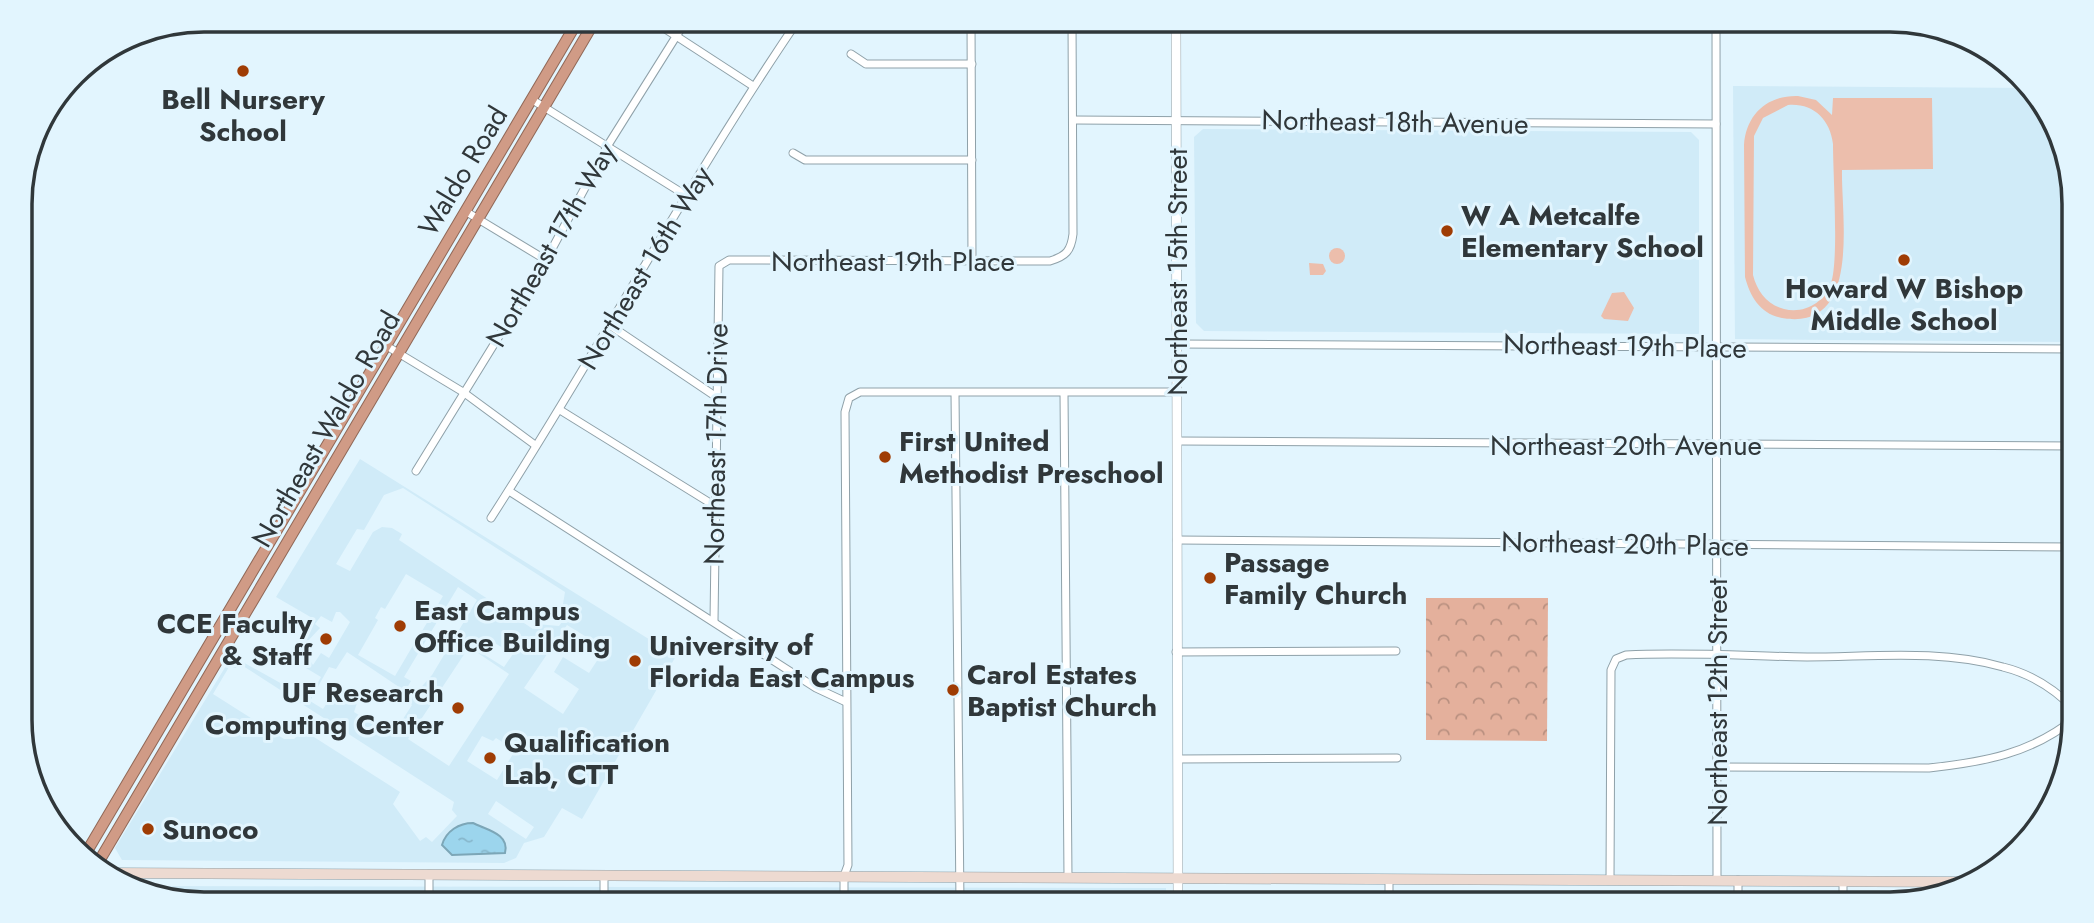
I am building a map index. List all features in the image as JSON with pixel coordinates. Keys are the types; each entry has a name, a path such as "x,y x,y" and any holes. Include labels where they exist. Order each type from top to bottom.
{"highway":[{"name":"Waldo Road","path":"385,345 571,32"},
{"name":"Northeast Waldo Road","path":"101,857 397,352 588,32"},
{"name":"Northeast Waldo Road","path":"89,847 385,345"},
{"path":"157,734 169,741"}],"main road":[{"path":"128,873 1738,880 1937,885"}],"street":[{"path":"671,32 753,86"},
{"name":"Northeast 17th Way","path":"416,471 546,260 608,145 679,32"},
{"name":"Northeast 16th Way","path":"491,518 611,326 753,86 790,32"},
{"path":"971,32 972,261"},
{"path":"1072,32 1073,120"},
{"name":"Northeast 15th Street","path":"1176,32 1178,891"},
{"name":"Northeast 12th Street","path":"1716,32 1717,880"},
{"path":"851,54 866,64 972,64"},
{"path":"531,99 687,196"},
{"name":"Northeast 18th Avenue","path":"1073,120 1716,124"},
{"name":"Northeast 19th Place","path":"719,266 729,260 1050,261 1066,254 1072,247 1073,120"},
{"path":"793,153 805,160 972,160"},
{"path":"465,211 546,260"},
{"name":"Northeast 17th Drive","path":"714,621 715,396 719,266"},
{"path":"611,326 715,396"},
{"name":"Northeast 19th Place","path":"1177,344 2062,349"},
{"path":"385,345 463,392 536,445"},
{"path":"844,892 844,876 848,865 845,412 848,400 860,392 1177,392"},
{"path":"955,393 959,892"},
{"path":"1064,393 1068,877"},
{"path":"560,410 715,506"},
{"name":"Northeast 20th Avenue","path":"1178,441 2062,446"},
{"path":"509,491 816,688 846,702"},
{"name":"Northeast 20th Place","path":"1177,540 2062,547"},
{"path":"1176,652 1396,651"},
{"path":"1611,880 1611,670 1615,662 1626,655 1900,656 1973,660 2004,667 2035,679 2062,696"},
{"path":"1717,766 1929,768 1997,759 2027,748 2062,726"},
{"path":"1178,759 1397,758"},
{"path":"429,874 429,892"},
{"path":"604,875 604,892"},
{"path":"1389,879 1389,891"},
{"path":"1738,880 1738,891"},
{"path":"1843,881 1843,891"}],"shaded area":[{"name":"Howard W Bishop Middle School","path":"1733,86 2017,88 2027,99 2049,138 2061,181 2062,342 1735,339"},
{"path":"1798,96 1816,100 1832,115 1833,98 1932,98 1933,169 1842,170 1842,267 1836,290 1825,307 1808,318 1782,318 1768,313 1753,297 1745,277 1746,134 1760,108 1787,97","holes":["1788,105 1797,105 1819,114 1831,135 1835,256 1831,283 1824,296 1806,308 1791,310 1768,301 1760,292 1753,275 1754,136 1763,118"]},
{"name":"W A Metcalfe Elementary School","path":"1203,129 1691,132 1699,140 1699,334 1204,331 1196,323 1194,137"},
{"path":"1337,248 1343,250 1343,262 1337,264 1331,262 1329,256 1331,250"},
{"path":"1309,263 1323,264 1326,271 1323,275 1310,275"},
{"path":"1624,292 1634,308 1628,321 1604,319 1601,316 1612,293"},
{"name":"University of Florida East Campus","path":"360,459 676,656 582,819 562,808 544,837 524,843 516,858 504,863 122,860 115,848 232,656 309,699 321,677 291,659 297,650 308,657 313,665 321,653 329,658 350,622 340,612 336,612 332,622 321,616 315,624 320,628 305,644 302,642 314,619 276,597","holes":["403,488 565,592 562,610 567,615 559,626 537,624 533,629 399,540 402,534 392,528 382,527 373,532 350,571 336,564 357,529 364,530 384,495","406,574 443,596 422,631 426,634 419,644 415,642 395,676 358,655 378,620 375,618 381,607 385,609","458,587 477,600 432,675 415,694 407,688 411,681 404,677","567,625 593,641 596,645 592,651 600,656 589,673 563,657 554,672 579,689 563,714 524,688","483,636 513,654 504,667 475,649","469,647 509,674 449,766 408,739","347,652 399,687 397,694 412,705 392,736 354,712 358,700 341,688 336,689 323,709 310,701 329,667 336,669","240,664 454,802 452,810 457,816 432,842 426,837 420,841 393,804 400,792 303,730 294,739 284,739 213,694 229,667 236,668","482,736 493,741 496,738 512,748 510,752 513,754 497,780 467,761","496,801 534,827 526,839 488,814"]},
{"path":"163,886 1166,888 1166,891 204,892"}],"green space":[{"path":"1426,598 1548,598 1547,741 1426,740"}],"water":[{"path":"473,823 501,837 506,847 505,853 452,855 442,845 454,829"}],"place":[{"name":"Bell Nursery School","path":"243,71"},
{"name":"W A Metcalfe Elementary School","path":"1447,231"},
{"name":"Howard W Bishop Middle School","path":"1904,260"},
{"name":"First United Methodist Preschool","path":"885,457"},
{"name":"Passage Family Church","path":"1210,578"},
{"name":"East Campus Office Building","path":"400,626"},
{"name":"CCE Faculty & Staff","path":"326,639"},
{"name":"University of Florida East Campus","path":"635,661"},
{"name":"Carol Estates Baptist Church","path":"953,690"},
{"name":"UF Research Computing Center","path":"458,708"},
{"name":"Qualification Lab, CTT","path":"490,758"},
{"name":"Sunoco","path":"148,829"}]}
